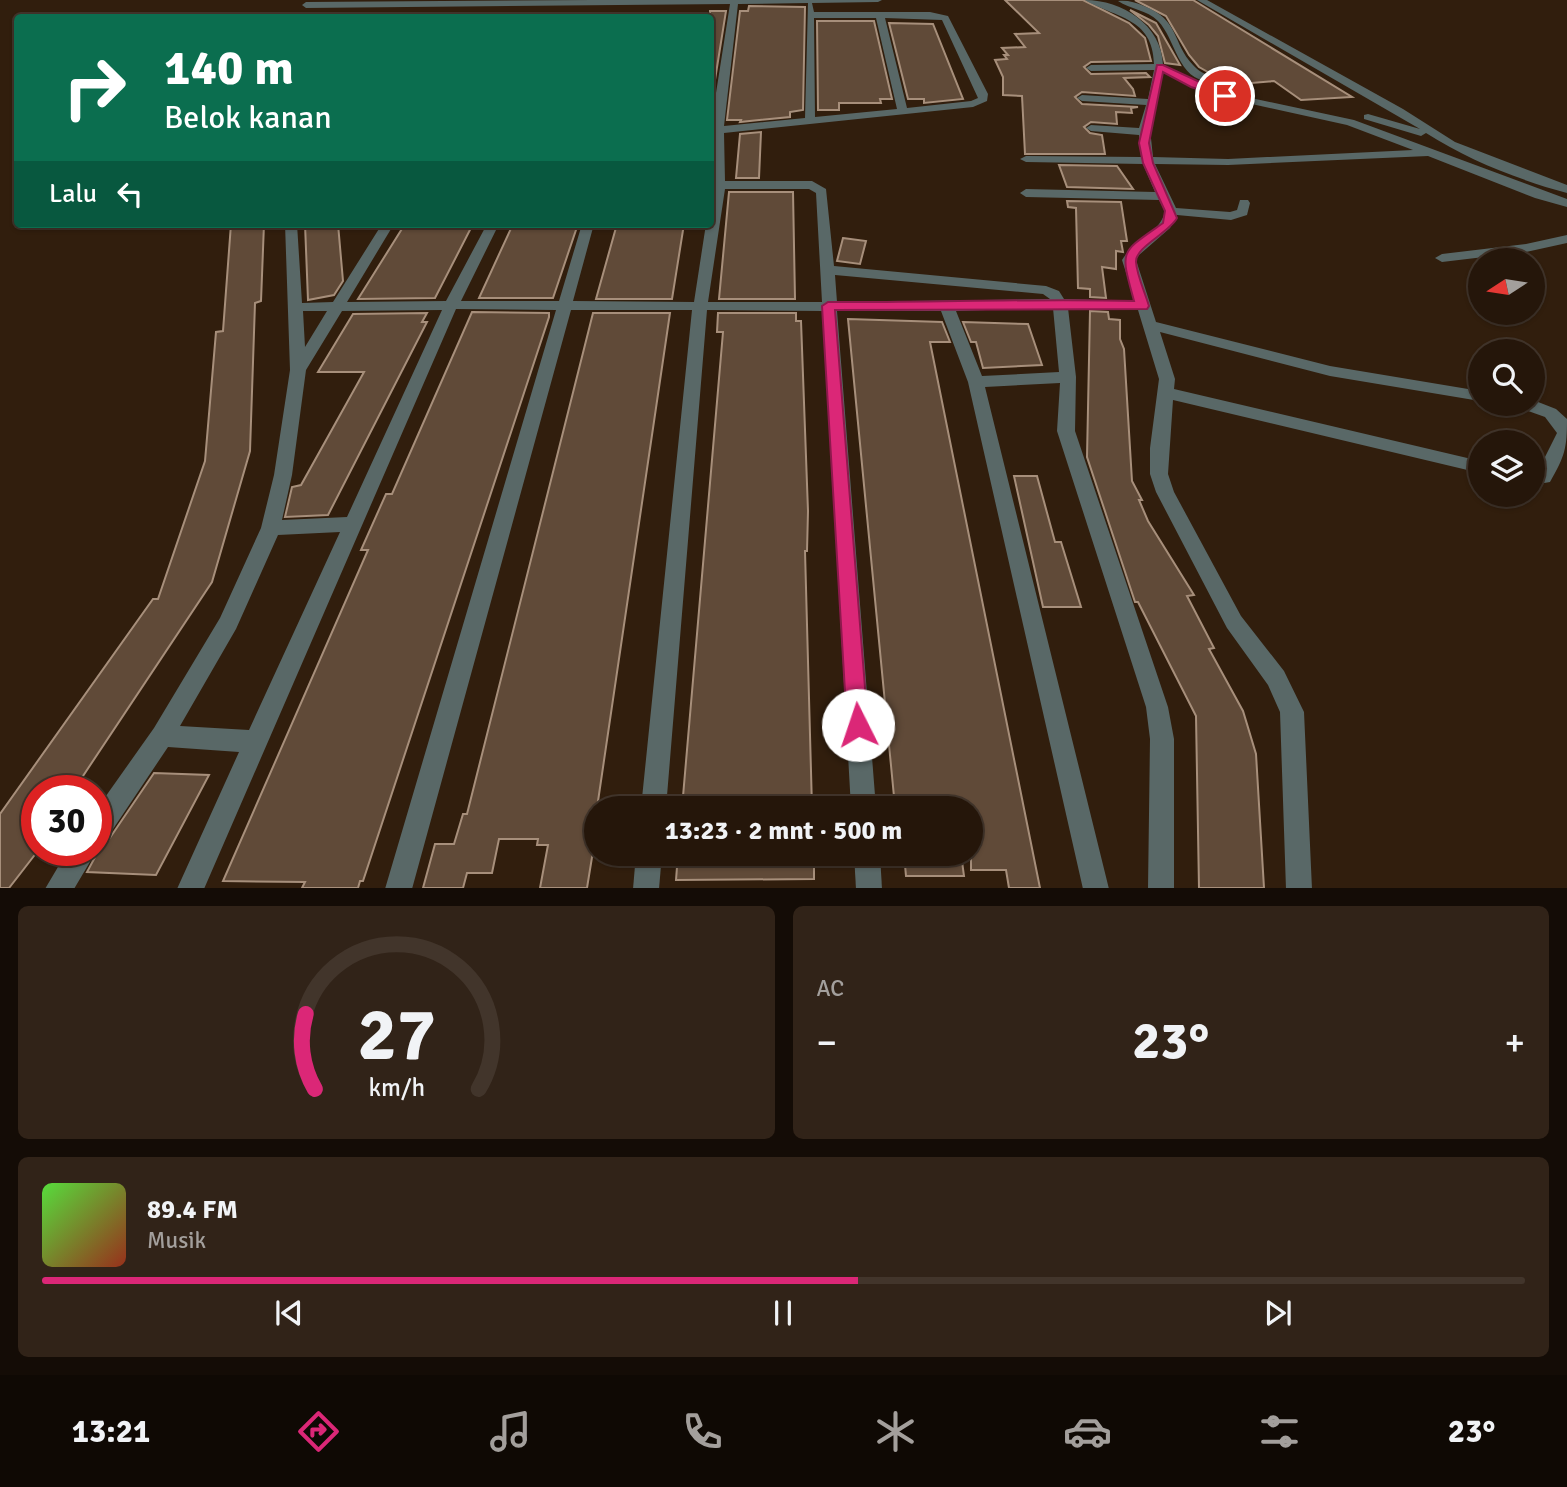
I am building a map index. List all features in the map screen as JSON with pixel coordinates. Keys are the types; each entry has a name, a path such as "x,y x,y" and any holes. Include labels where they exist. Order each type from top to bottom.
{"street":[{"path":"307,2 659,6 878,0"},
{"path":"1089,0 1123,5 1164,22 1184,64 1191,71 1213,82 1400,126 1567,189"},
{"path":"1201,0 1399,111 1451,144"},
{"path":"809,1 810,121"},
{"path":"714,217 719,185 714,150 715,118 734,2"},
{"path":"375,14 377,4"},
{"path":"1123,5 1158,43 1160,67 1144,143 1148,163 1171,211 1168,225 1132,250 1129,260 1167,379 1159,448 1159,474 1165,492 1234,622 1276,678 1292,712 1299,888"},
{"path":"715,118 810,121 972,104 983,99 983,94 945,18 811,15"},
{"path":"880,15 903,112"},
{"path":"1158,43 1174,44"},
{"path":"1091,68 1160,67 1215,93 1326,110 1539,195 1567,203"},
{"path":"1082,98 1153,102"},
{"path":"1091,128 1145,132"},
{"path":"1026,159 1148,163 1433,152"},
{"path":"719,185 812,185 820,189 829,270 828,306 863,796"},
{"path":"1026,192 1164,196"},
{"path":"1171,211 1231,215 1243,212 1244,203"},
{"path":"112,809 162,736 228,623 271,528 283,475 298,370 291,228"},
{"path":"298,370 386,228"},
{"path":"190,888 258,742 451,304 491,228"},
{"path":"398,888 587,228"},
{"path":"654,796 700,307 712,228"},
{"path":"1442,258 1527,248 1567,239"},
{"path":"829,270 1046,290 1054,294 1060,303 1069,377 1066,431 1070,448 1157,707 1162,739 1161,888"},
{"path":"294,307 451,304 947,307 1060,303 1142,306"},
{"path":"947,307 976,382 1096,888"},
{"path":"1150,325 1330,371 1468,394"},
{"path":"976,382 1069,377"},
{"path":"1167,393 1468,464"},
{"path":"1545,410 1561,421 1566,433 1545,475"},
{"path":"271,528 355,524"},
{"path":"162,736 258,742"},
{"path":"58,888 73,866"},
{"path":"646,888 648,866"},
{"path":"868,866 869,888"}],"building":[{"path":"1005,0 1083,0 1129,23 1145,38 1151,61 1091,62 1084,67 1091,74 1146,73 1150,77 1124,78 1135,96 1082,92 1075,97 1082,104 1138,107 1131,108 1132,113 1116,112 1117,124 1091,122 1084,127 1090,133 1102,135 1105,154 1025,154 1022,96 1003,95 1003,77 995,60 1007,59 1004,55 1008,55 1002,48 1025,47 1015,34 1039,33"},
{"path":"1135,0 1193,0 1352,97 1301,100 1274,81 1228,85 1221,79 1215,80 1213,75 1199,67 1189,55 1166,16"},
{"path":"749,6 805,7 803,110 790,112 790,117 740,122 741,120 727,120 740,11 748,11"},
{"path":"1130,10 1156,23 1180,65 1165,63 1158,36"},
{"path":"710,11 726,11 714,86 714,14 710,14"},
{"path":"817,21 874,21 892,99 880,99 881,103 839,103 839,110 818,110"},
{"path":"889,23 933,24 963,99 924,103 924,99 908,99"},
{"path":"761,132 759,178 736,178 740,134"},
{"path":"1059,165 1117,166 1133,189 1067,187"},
{"path":"729,192 793,192 795,299 719,299"},
{"path":"1067,201 1121,202 1127,241 1121,241 1123,252 1116,251 1116,269 1102,267 1106,298 1090,297 1090,289 1078,288 1076,208 1068,207"},
{"path":"231,228 264,228 261,301 255,303 250,451 212,582 84,775 28,775 153,599 158,599 205,461 216,332 223,331"},
{"path":"305,228 338,228 343,281 334,295 308,300"},
{"path":"402,228 471,228 435,298 358,299"},
{"path":"511,228 577,228 553,298 479,298"},
{"path":"616,228 683,228 672,299 596,299"},
{"path":"843,238 866,241 860,264 837,261"},
{"path":"1090,311 1108,312 1109,319 1120,320 1132,481 1142,500 1139,500 1148,521 1194,595 1187,596 1214,648 1209,649 1243,711 1256,754 1264,888 1199,888 1196,716 1138,602 1135,602 1087,457"},
{"path":"472,312 549,313 549,317 363,881 360,881 358,888 302,888 305,882 223,881 368,550 361,550 386,494 392,494"},
{"path":"427,313 422,322 427,322 328,515 285,517 292,487 301,485 364,372 318,372 353,314"},
{"path":"593,313 670,313 599,796 584,796 584,866 591,866 587,888 540,888 548,845 537,845 538,839 499,839 492,873 467,873 463,888 423,888 435,844 454,844 463,814 467,814"},
{"path":"718,313 796,313 796,321 801,321 808,511 805,551 812,796 683,796 723,332 717,332"},
{"path":"848,319 942,322 950,342 930,342 1040,888 1009,888 1006,870 971,870 971,866 983,866 983,796 894,796"},
{"path":"963,322 1028,324 1042,365 983,368 976,342 971,342"},
{"path":"1014,476 1037,476 1055,542 1061,542 1081,607 1043,607"},
{"path":"154,773 209,775 156,875 87,872 90,866 112,866 112,835"},
{"path":"21,784 21,866 26,866 9,888 0,888 0,814"},
{"path":"677,866 814,866 814,879 676,880"},
{"path":"905,866 963,866 964,876 906,876"}],"route":[{"path":"858,725 828,306 947,307 1060,303 1142,306 1130,268 1132,250 1168,225 1171,218 1171,211 1148,163 1144,143 1160,67 1194,85 1225,96"}]}
